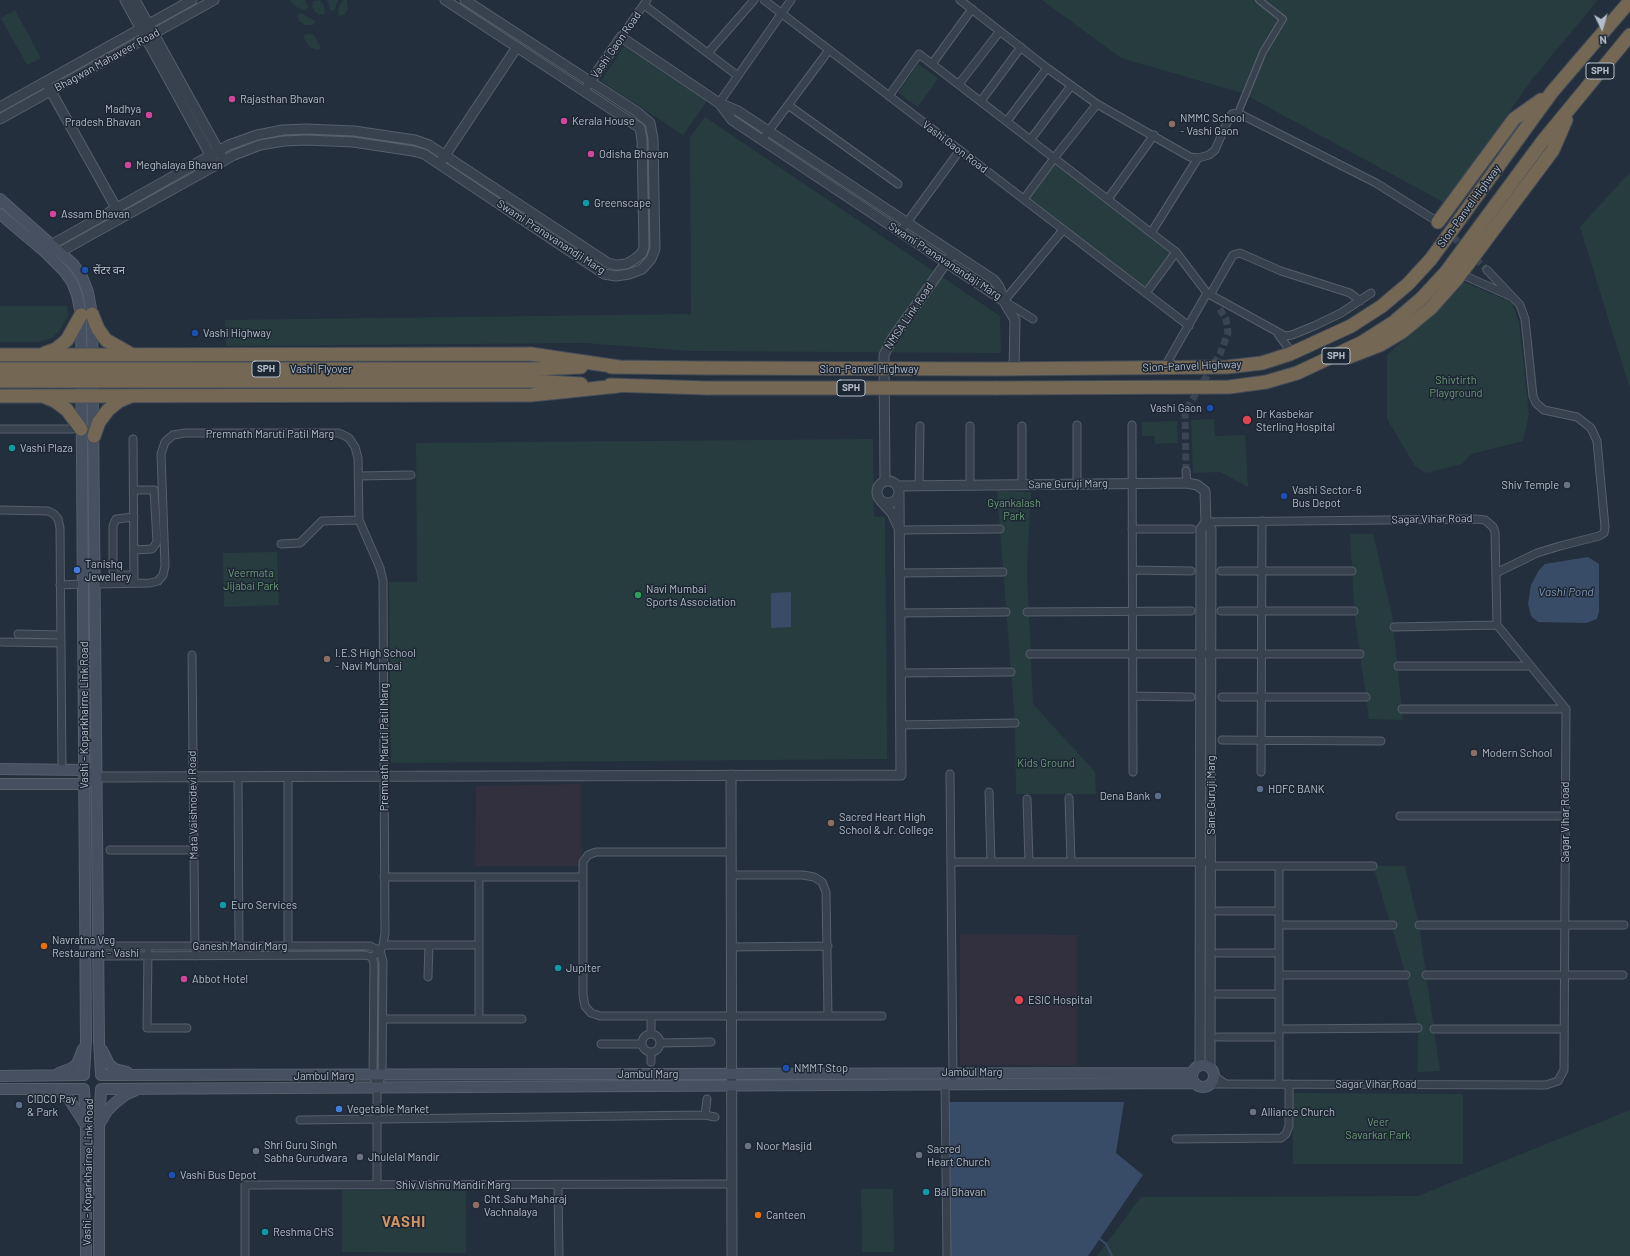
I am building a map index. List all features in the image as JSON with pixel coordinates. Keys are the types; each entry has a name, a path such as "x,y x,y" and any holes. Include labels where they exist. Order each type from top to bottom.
{"highway":[{"name":"Sion-Panvel Highway","path":"619,367 1014,369 1227,367 1262,363 1292,353 1351,326 1382,306 1408,284 1444,243 1552,92 1630,0"},
{"name":"Sion-Panvel Highway","path":"618,386 707,388 1229,387 1266,382 1297,373 1361,344 1394,322 1422,298 1446,272 1542,142 1572,108 1630,35"},
{"path":"1438,222 1514,119 1552,92"},
{"path":"1297,373 1357,355 1380,345 1402,332 1431,308 1461,274 1553,150 1572,108"},
{"path":"41,355 56,349 67,340 86,314 106,340 132,355"},
{"path":"0,355 531,354 619,367"},
{"name":"Vashi Flyover","path":"0,381 531,375 619,367"},
{"name":"Vashi Flyover","path":"0,369 531,375 618,386"},
{"path":"0,396 531,395 618,386"},
{"path":"41,396 55,401 67,410 76,429"},
{"path":"94,436 99,422 108,410 119,401 132,396"}],"main road":[{"path":"0,199 73,264 82,277 88,292 86,314"},
{"path":"13,210 3,216 46,252 64,271 72,282 86,314"},
{"name":"Vashi - Koparkhairne Link Road","path":"86,314 87,396 94,436 98,951 101,1075"},
{"name":"Vashi - Koparkhairne Link Road","path":"84,1075 86,1040 82,584 76,429 87,396"},
{"path":"82,584 95,584"},
{"path":"0,769 84,770 97,777"},
{"path":"0,784 84,784 97,777"},
{"path":"52,1075 72,1068 77,1064 86,1040"},
{"path":"99,1040 109,1064 121,1071 140,1075"},
{"path":"0,1076 84,1075 93,1071 101,1075 104,1082 101,1089 93,1093 84,1089 0,1089"},
{"name":"Jambul Marg","path":"101,1075 952,1073 1204,1075"},
{"path":"84,1075 82,1082 84,1089"},
{"name":"Jambul Marg","path":"101,1089 949,1084 1204,1075"},
{"path":"52,1089 62,1094 69,1100 86,1125"},
{"name":"Vashi - Koparkhairne Link Road","path":"84,1089 86,1125 86,1256"},
{"name":"Vashi - Koparkhairne Link Road","path":"99,1256 99,1125 101,1089"},
{"path":"99,1125 107,1111 116,1102 140,1089"}],"street":[{"path":"125,0 150,36 220,162"},
{"path":"135,0 144,26"},
{"name":"Bhagwan Mahaveer Road","path":"0,107 192,0"},
{"name":"Bhagwan Mahaveer Road","path":"0,120 214,0"},
{"name":"Swami Pranavanandji Marg","path":"51,244 214,152 257,135 283,130 306,129 354,131 415,140 429,145 608,263 617,265 630,262 642,253 644,247 641,133 637,125 445,0"},
{"name":"Swami Pranavanandji Marg","path":"60,252 220,162 260,145 284,141 306,140 353,142 413,150 424,154 604,274 622,275 642,269 651,259 655,249 652,130 650,123 644,117 465,0"},
{"path":"708,53 754,0"},
{"name":"Vashi Gaon Road","path":"764,0 1189,326"},
{"path":"719,103 791,0"},
{"path":"960,0 1046,68 1097,104 1154,135 1190,157 1198,158 1209,155 1215,150 1229,118 1232,114 1238,113 1376,183 1438,222"},
{"path":"1238,113 1263,52 1283,19 1259,0"},
{"path":"645,2 738,76"},
{"name":"Vashi Gaon Road","path":"584,91 645,2"},
{"path":"932,64 972,10"},
{"path":"959,84 1000,31"},
{"name":"Swami Pranavanandaji Marg","path":"622,37 719,103 738,111 996,282 1004,300"},
{"path":"439,164 517,47"},
{"path":"981,101 1021,48"},
{"path":"762,140 829,50"},
{"path":"889,96 919,54 1055,157 1176,252 1218,306"},
{"path":"1007,121 1046,68"},
{"path":"45,82 116,208 122,216"},
{"path":"1031,139 1071,86"},
{"name":"Swami Pranavanandaji Marg","path":"719,103 732,120 1004,300"},
{"path":"1024,199 1097,104"},
{"path":"788,105 898,184"},
{"path":"1108,199 1154,135"},
{"path":"900,232 960,150"},
{"path":"1151,233 1198,158"},
{"path":"1004,300 1063,230"},
{"path":"1146,293 1176,252"},
{"name":"NMSA Link Road","path":"885,482 884,355 892,339 952,253"},
{"path":"1164,368 1233,255 1240,253 1281,271 1350,293 1360,301"},
{"path":"1488,270 1520,305 1525,319 1536,403 1544,410 1577,417 1591,428 1597,441 1605,527 1604,533 1599,536 1537,553 1496,573"},
{"path":"1461,274 1514,298"},
{"path":"1208,294 1277,333 1285,336 1292,336 1342,313 1371,293"},
{"path":"1004,300 1033,319"},
{"path":"1004,300 1015,323 1014,369"},
{"path":"1277,333 1292,353"},
{"path":"1077,425 1077,484"},
{"path":"1132,425 1133,772"},
{"path":"920,426 920,486"},
{"path":"970,426 970,485"},
{"path":"1022,426 1022,485"},
{"path":"0,429 76,429"},
{"name":"Premnath Maruti Patil Marg","path":"95,584 158,581 163,575 161,454 165,442 173,435 185,433 339,434 349,438 356,447 358,458 359,520 380,568 383,581 383,1019 377,1075"},
{"path":"133,439 134,583"},
{"path":"1186,471 1187,483"},
{"path":"358,476 411,475"},
{"path":"97,777 901,775 900,573 899,530 898,489 892,482 885,482 878,489 880,499 892,513 899,530"},
{"name":"Sane Guruji Marg","path":"898,489 920,486 1187,483 1197,485 1205,491 1206,522 1211,529 1214,864 1204,1075"},
{"path":"880,499 886,503 893,502 898,489"},
{"path":"134,490 154,490 157,542 152,549 134,550"},
{"path":"0,510 40,510 54,514 58,519 60,528 62,770"},
{"path":"134,517 116,519 112,526 113,572 118,575 134,575"},
{"name":"Sagar Vihar Road","path":"1206,522 1481,519 1490,523 1495,532 1497,625"},
{"path":"281,544 300,543 322,521 359,520"},
{"path":"1261,772 1262,521"},
{"name":"Sane Guruji Marg","path":"1204,1075 1201,862 1201,529 1206,522"},
{"path":"899,530 1000,529"},
{"path":"1132,529 1192,529"},
{"path":"1132,570 1191,571"},
{"path":"1221,571 1352,571"},
{"path":"900,573 1003,572"},
{"path":"60,585 82,584"},
{"path":"1027,612 1191,611"},
{"path":"1221,611 1354,611"},
{"path":"900,613 1006,612"},
{"path":"1394,627 1497,625 1566,709"},
{"path":"18,634 61,635"},
{"path":"2,642 61,643"},
{"path":"1030,654 1360,654"},
{"name":"Mata Vaishnodevi Road","path":"192,655 195,956"},
{"path":"1398,666 1530,666"},
{"path":"900,673 1011,672"},
{"path":"1133,696 1191,696"},
{"path":"1222,697 1366,697"},
{"path":"1402,709 1566,709"},
{"name":"Sagar Vihar Road","path":"1204,1075 1225,1084 1553,1084 1558,1081 1564,1070 1566,709"},
{"path":"901,725 1015,723"},
{"path":"1222,740 1381,741"},
{"path":"947,1256 949,1084 952,1073 950,774"},
{"path":"731,775 732,1256"},
{"path":"238,776 239,955"},
{"path":"288,776 288,946"},
{"path":"989,792 991,862"},
{"path":"1027,798 1029,862"},
{"path":"1069,798 1071,862"},
{"path":"1400,816 1565,816"},
{"path":"110,850 194,850"},
{"path":"731,852 596,852 588,855 583,862 583,996 585,1006 591,1013 600,1016 882,1016"},
{"path":"951,862 1201,862 1214,864 1279,866 1373,866"},
{"path":"1279,866 1279,1084"},
{"path":"731,875 803,874 814,876 822,882 826,892 828,1016"},
{"path":"384,877 583,877"},
{"path":"479,877 479,1019"},
{"path":"1218,910 1279,911"},
{"path":"1279,925 1393,925"},
{"path":"1418,925 1624,925"},
{"path":"428,977 429,945"},
{"name":"Ganesh Mandir Marg","path":"98,951 148,946 370,946 382,948 429,945 479,945"},
{"path":"148,946 147,1028 187,1028"},
{"path":"277,946 277,955"},
{"path":"731,947 828,946"},
{"path":"372,957 382,948"},
{"name":"Ganesh Mandir Marg","path":"98,951 148,956 365,955 372,957"},
{"path":"1218,953 1279,954"},
{"name":"Premnath Maruti Patil Marg","path":"372,957 374,964 377,1087"},
{"path":"1279,975 1406,975"},
{"path":"1426,975 1623,975"},
{"path":"1218,994 1279,994"},
{"path":"651,1016 651,1034"},
{"path":"383,1019 522,1019"},
{"path":"1279,1029 1418,1028"},
{"path":"1434,1029 1564,1029"},
{"path":"651,1034 658,1036 660,1043 657,1050 651,1052 646,1050 642,1044 644,1037 651,1034"},
{"path":"1218,1037 1279,1037"},
{"path":"660,1043 711,1042"},
{"path":"601,1044 642,1044"},
{"path":"651,1052 651,1062"},
{"path":"1176,1138 1281,1138 1286,1134 1289,1126 1289,1084"},
{"path":"377,1087 377,1184"},
{"path":"705,1116 706,1099"},
{"path":"300,1120 715,1117"},
{"path":"558,1184 559,1256"},
{"name":"Shiv Vishnu Mandir Marg","path":"245,1256 245,1185 732,1184"}],"shaded area":[{"path":"581,784 582,866 475,866 476,786"},
{"name":"ESIC Hospital","path":"960,934 1078,935 1077,1065 960,1065"}],"green space":[{"path":"289,0 305,0 309,7 305,10 296,7"},
{"path":"319,0 324,5 325,14 319,15 314,11 312,6 314,1"},
{"path":"327,0 338,0 335,9 331,11"},
{"path":"343,0 347,0 348,9 344,15 338,16 339,7"},
{"path":"1042,0 1598,0 1533,78 1445,203 1242,93 1121,58"},
{"path":"15,10 41,58 27,65 1,18"},
{"path":"301,13 315,21 313,25 306,25 300,22 297,16"},
{"path":"304,35 314,35 321,48 318,50 309,47 304,38"},
{"path":"624,46 707,101 683,135 601,81"},
{"path":"918,64 938,78 918,107 898,93"},
{"path":"705,117 1000,316 1001,353 691,351 584,343 226,346 225,320 691,314 690,137"},
{"path":"1055,162 1172,253 1145,289 1029,199"},
{"path":"1630,172 1630,389 1580,227"},
{"name":"Shivtirth Playground","path":"1464,282 1511,302 1519,321 1529,414 1523,441 1471,454 1462,464 1426,473 1415,466 1387,419 1387,355 1438,310"},
{"path":"0,306 67,306 68,316 61,329 52,338 39,342 0,342"},
{"path":"1214,419 1215,436 1245,435 1248,487 1220,472 1193,473 1191,420"},
{"path":"1177,421 1178,443 1155,444 1154,436 1142,436 1142,422"},
{"name":"Navi Mumbai Sports Association","path":"873,439 874,517 885,517 887,759 391,763 389,582 417,582 416,443"},
{"path":"997,491 1031,492 1027,571 1033,704 1095,772 1096,794 1016,794 1015,723"},
{"path":"1350,534 1373,534 1392,614 1403,720 1369,719 1355,619"},
{"name":"Veermata Jijabai Park","path":"277,552 279,605 224,607 223,553"},
{"path":"1373,866 1405,866 1419,925 1440,1071 1418,1072 1418,1028 1406,975"},
{"name":"Veer Savarkar Park","path":"1293,1093 1463,1094 1463,1164 1293,1164"},
{"path":"1630,1110 1630,1256 1097,1256 1141,1197 1418,1196"},
{"path":"861,1189 893,1189 894,1252 862,1252"},
{"path":"342,1190 466,1191 466,1253 342,1252"}],"water":[{"name":"Vashi Pond","path":"1588,557 1599,564 1599,611 1597,619 1586,623 1538,622 1531,616 1528,604 1531,585 1539,570 1545,564"},
{"path":"791,592 791,627 771,628 771,593"},
{"path":"949,1102 1124,1102 1116,1153 1143,1175 1088,1256 949,1256"}],"waterway":[{"path":"1100,1239 1106,1244 1112,1256"}],"tunnel":[{"path":"1438,222 1487,270"},
{"path":"1186,471 1185,412 1220,354 1228,333 1226,319 1218,306"}],"place":[{"name":"Rajasthan Bhavan","path":"232,99"},
{"name":"Madhya Pradesh Bhavan","path":"149,115"},
{"name":"Kerala House","path":"564,121"},
{"name":"NMMC School - Vashi Gaon","path":"1172,124"},
{"name":"Odisha Bhavan","path":"591,154"},
{"name":"Meghalaya Bhavan","path":"128,165"},
{"name":"Greenscape","path":"586,203"},
{"name":"Assam Bhavan","path":"53,214"},
{"name":"सेंटर वन","path":"85,270"},
{"name":"Vashi Highway","path":"195,333"},
{"name":"Vashi Gaon","path":"1210,408"},
{"name":"Dr Kasbekar Sterling Hospital","path":"1247,420"},
{"name":"Vashi Plaza","path":"12,448"},
{"name":"Shiv Temple","path":"1567,485"},
{"name":"Vashi Sector-6 Bus Depot","path":"1284,496"},
{"name":"Tanishq Jewellery","path":"77,570"},
{"name":"Navi Mumbai Sports Association","path":"638,595"},
{"name":"I.E.S High School - Navi Mumbai","path":"327,659"},
{"name":"Modern School","path":"1474,753"},
{"name":"HDFC BANK","path":"1260,789"},
{"name":"Dena Bank","path":"1158,796"},
{"name":"Sacred Heart High School & Jr. College","path":"831,823"},
{"name":"Euro Services","path":"223,905"},
{"name":"Navratna Veg Restaurant - Vashi","path":"44,946"},
{"name":"Jupiter","path":"558,968"},
{"name":"Abbot Hotel","path":"184,979"},
{"name":"ESIC Hospital","path":"1019,1000"},
{"name":"NMMT Stop","path":"786,1068"},
{"name":"CIDCO Pay & Park","path":"19,1105"},
{"name":"Vegetable Market","path":"339,1109"},
{"name":"Alliance Church","path":"1253,1112"},
{"name":"Noor Masjid","path":"748,1146"},
{"name":"Shri Guru Singh Sabha Gurudwara","path":"256,1151"},
{"name":"Sacred Heart Church","path":"919,1155"},
{"name":"Jhulelal Mandir","path":"360,1157"},
{"name":"Vashi Bus Depot","path":"172,1175"},
{"name":"Bal Bhavan","path":"926,1192"},
{"name":"Cht.Sahu Maharaj Vachnalaya","path":"476,1205"},
{"name":"Canteen","path":"758,1215"},
{"name":"Reshma CHS","path":"265,1232"}],"district":[{"name":"VASHI","path":"404,1222"}],"park label":[{"name":"Gyankalash Park","path":"1014,509"},
{"name":"Kids Ground","path":"1046,763"}]}
